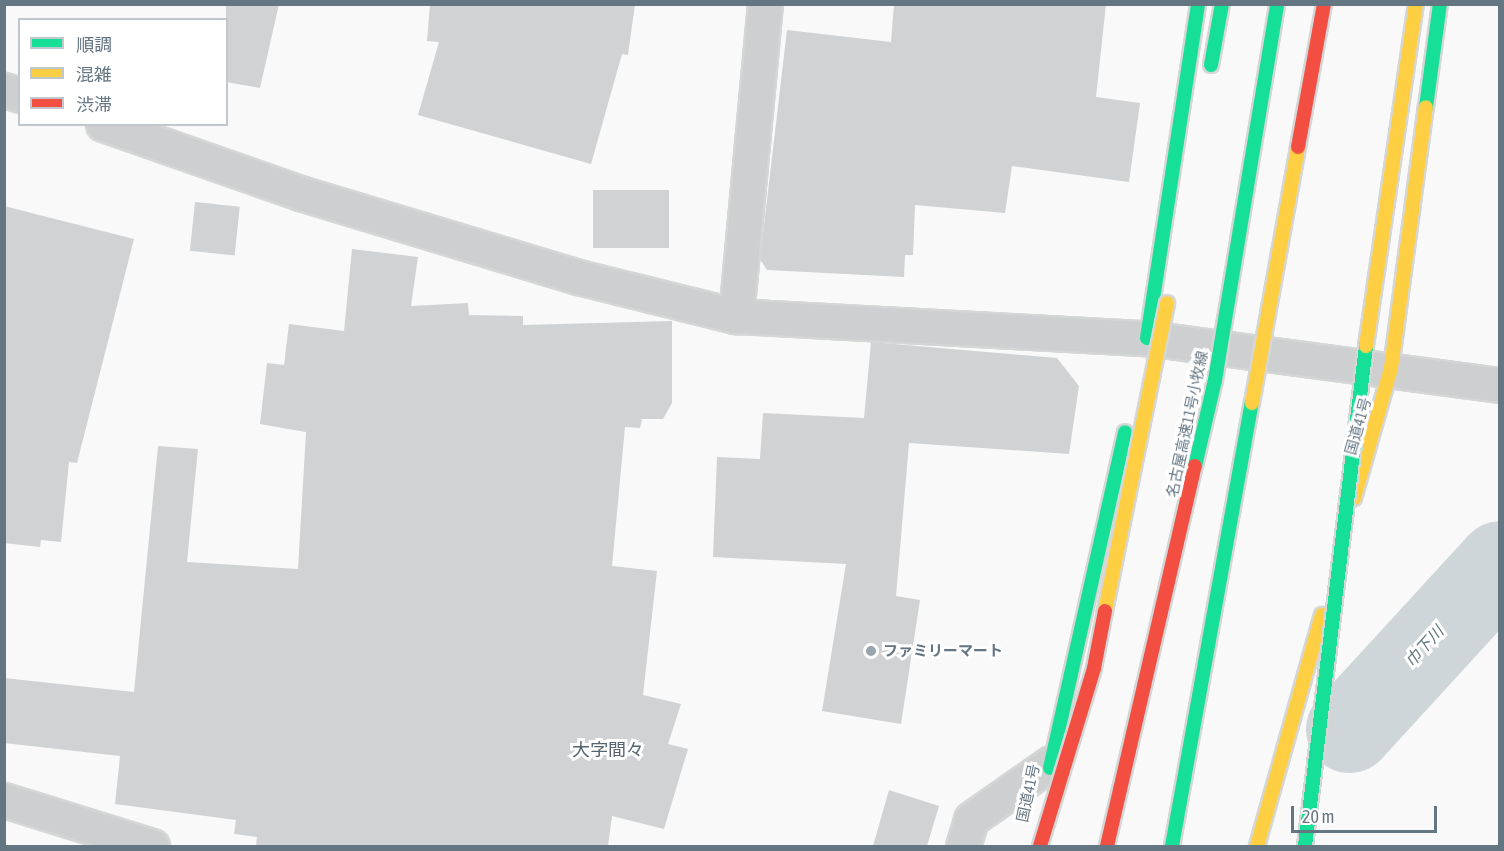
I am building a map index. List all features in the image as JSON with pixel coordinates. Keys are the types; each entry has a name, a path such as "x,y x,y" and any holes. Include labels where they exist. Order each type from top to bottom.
{"highway":[{"name":"国道41号","path":"1033,846 1147,338 1198,4"},
{"path":"1207,85 1222,4"},
{"name":"名古屋高速11号小牧線","path":"1107,846 1215,380 1278,4"},
{"path":"1172,846 1324,4"},
{"path":"1305,846 1351,445 1416,4"},
{"name":"国道41号","path":"1257,846 1391,369 1440,4"},
{"path":"1040,846 1094,668 1181,223"}],"street":[{"path":"736,316 765,4"},
{"path":"109,126 300,194 545,267 736,316 1147,338 1500,385"},
{"path":"963,846 971,819 1051,763"},
{"path":"4,800 152,846"}],"building":[{"path":"226,4 279,4 260,88 228,82 228,18 226,18"},
{"path":"430,4 635,4 628,55 622,54 591,164 418,115 439,42 427,41"},
{"path":"894,4 1106,4 1096,97 1140,103 1129,182 1012,166 1005,213 915,205 913,255 905,255 904,277 767,270 760,259 787,30 891,42"},
{"path":"593,190 669,190 669,248 593,248"},
{"path":"195,202 240,207 235,255 190,251"},
{"path":"4,206 134,239 77,463 69,462 61,542 41,540 40,547 4,543"},
{"path":"352,249 418,257 411,306 468,303 469,315 523,316 523,325 672,321 672,403 663,419 642,419 640,428 625,427 612,566 657,571 643,695 681,704 668,744 688,749 664,829 612,816 608,846 256,846 257,837 234,834 236,820 115,804 120,756 4,743 4,678 134,692 158,446 198,449 187,562 298,569 306,432 260,424 267,363 284,365 289,324 344,331"},
{"path":"871,342 1057,358 1079,386 1069,454 909,443 896,596 920,600 901,724 822,711 846,564 713,557 717,457 760,459 763,413 864,418"},
{"path":"889,790 939,806 927,846 873,846"}],"waterway":[{"name":"巾下川","path":"1349,729 1500,564"}],"traffic: fast":[{"path":"1147,338 1198,4"},
{"path":"1211,65 1222,4"},
{"path":"1195,466 1215,380 1277,4"},
{"path":"1426,107 1440,4"},
{"path":"1305,846 1366,346"},
{"path":"1172,846 1252,403"},
{"path":"1050,768 1125,432"}],"traffic: slow":[{"path":"1366,346 1416,4"},
{"path":"1354,498 1391,368 1426,107"},
{"path":"1252,403 1298,147"},
{"path":"1105,611 1167,303"},
{"path":"1257,846 1322,615"}],"traffic: jam":[{"path":"1298,147 1324,4"},
{"path":"1107,846 1195,466"},
{"path":"1040,846 1094,668 1105,611"}],"place":[{"name":"ファミリーマート","path":"871,651"}],"district":[{"name":"大字間々","path":"608,750"}]}
